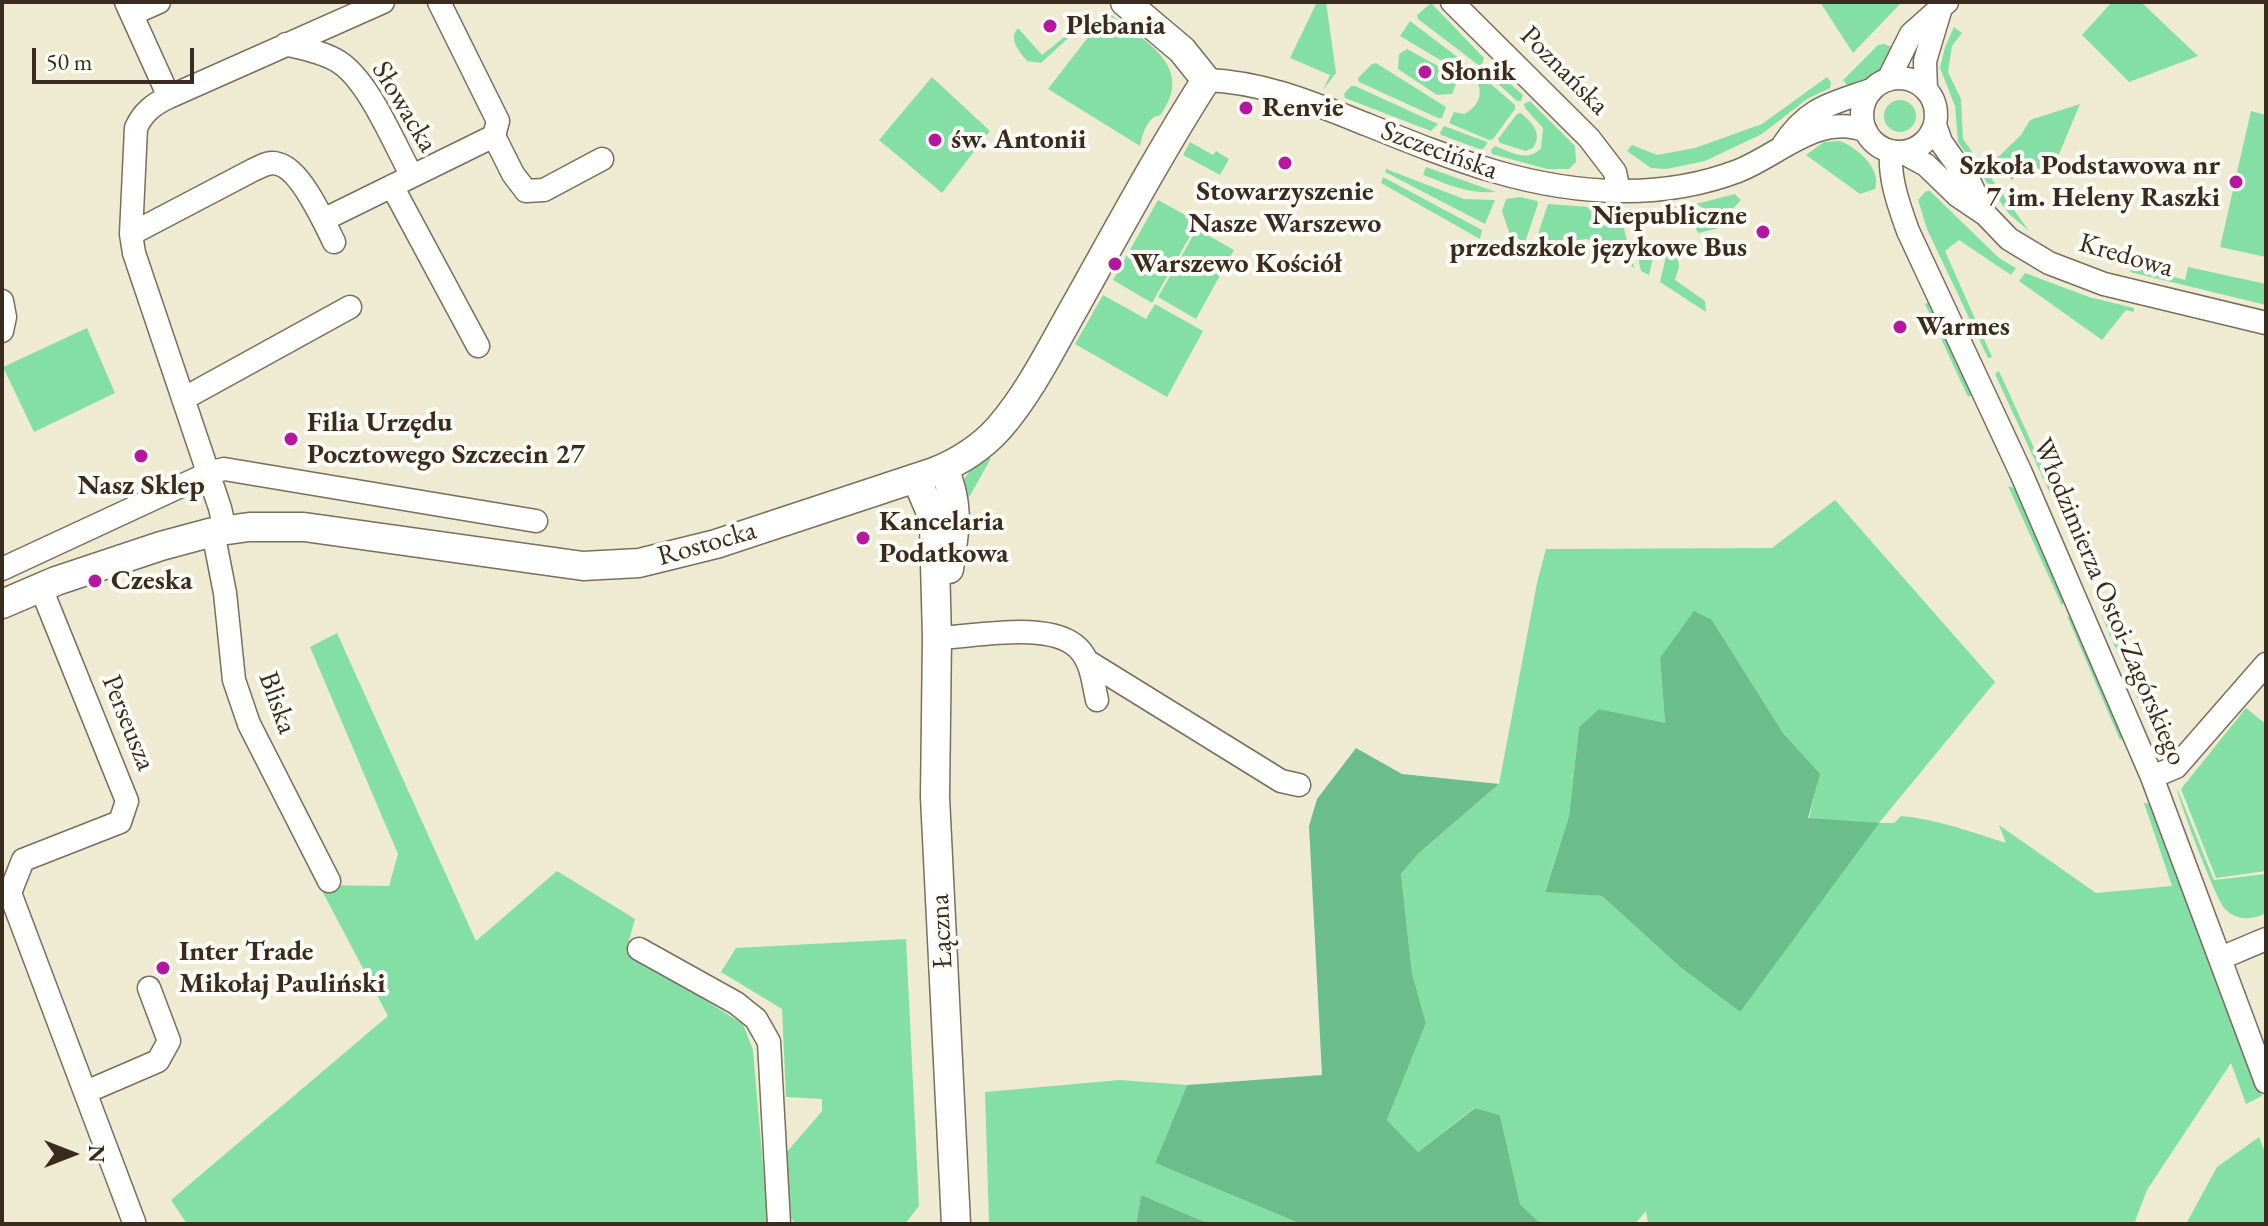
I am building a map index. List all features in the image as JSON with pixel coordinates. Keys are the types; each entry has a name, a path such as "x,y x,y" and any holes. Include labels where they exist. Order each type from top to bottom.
{"street":[{"path":"159,2 129,8 169,97"},
{"path":"219,531 209,473 134,253 131,234 136,128 140,118 153,105 383,2"},
{"path":"439,2 498,121 494,136 513,174 526,191 544,190 602,159"},
{"path":"1125,2 1182,50 1206,80"},
{"name":"Poznańska","path":"1452,2 1589,138 1615,172 1619,191"},
{"path":"1866,131 1862,110 1911,34 1944,6"},
{"path":"1926,90 1925,61 1944,6"},
{"name":"Słowacka","path":"286,44 328,57 349,70 364,87 402,181 323,220"},
{"path":"1901,78 1913,80 1926,90 1934,103 1935,125 1923,144 1897,152 1881,147 1866,131 1853,126 1824,128 1782,146 1794,128 1811,112 1901,78"},
{"name":"Szczecińska","path":"1206,80 1242,83 1281,92 1465,163 1508,177 1557,187 1655,191 1701,183 1740,170 1782,146"},
{"name":"Rostocka","path":"2,604 161,546 219,531 304,527 559,564 613,566 695,551 944,468 977,448 1008,416 1040,367 1174,130 1206,80"},
{"name":"Kredowa","path":"1935,125 1941,142 1970,183 1986,215"},
{"path":"478,346 402,181 494,136"},
{"name":"Kredowa","path":"1897,152 1920,160 1958,196 1986,215 2009,239 2031,254 2078,276 2266,323"},
{"name":"Włodzimierza Ostoi-Zagórskiego","path":"1897,152 1890,166 1908,231 2027,487 2152,777 2266,1082"},
{"path":"131,234 267,163 278,163 293,170 334,242"},
{"path":"2,301 5,317 2,331"},
{"path":"183,399 350,307"},
{"name":"Łączna","path":"937,638 955,517 955,500 944,468"},
{"path":"2,569 209,473 232,469 536,521"},
{"name":"Łączna","path":"916,478 934,526 937,638 935,797 956,1224"},
{"name":"Bliska","path":"219,531 234,680 255,738 329,881"},
{"name":"Perseusza","path":"41,588 127,801 120,822 23,860 10,893 134,1222"},
{"path":"937,638 1045,633 1069,642 1078,648 1087,661 1097,700"},
{"path":"1087,661 1281,781 1299,785"},
{"path":"2152,777 2176,767 2266,664"},
{"path":"2221,958 2266,939"},
{"path":"639,949 736,1003 756,1019 769,1042 779,1224"},
{"path":"86,1092 158,1061 169,1041 149,988"}],"green space":[{"path":"1317,2 1326,2 1336,73 1323,90 1330,75 1290,58"},
{"path":"1820,2 1902,2 1853,53"},
{"path":"2112,2 2141,2 2198,56 2129,82 2082,35"},
{"path":"1431,3 1484,58 1481,67 1418,19 1417,15"},
{"path":"1110,14 1160,55 1172,80 1171,94 1163,111 1148,124 1140,146 1048,89 1103,18"},
{"path":"1074,19 1079,28 1041,63 1027,61 1016,45 1014,36 1018,28 1042,55 1074,29 1069,22"},
{"path":"1410,21 1476,71 1472,79 1400,36"},
{"path":"1954,27 1962,33 1952,46 1948,72 1961,99 1963,139 2029,231 2009,214 1958,142 1955,106 1940,68"},
{"path":"1878,45 1896,49 1887,63 1850,89 1843,80"},
{"path":"1407,49 1451,73 1456,84 1452,94 1437,95 1398,69 1399,54"},
{"path":"1376,63 1446,107 1442,118 1359,82 1358,78"},
{"path":"1490,66 1523,95 1521,101 1517,101 1487,74"},
{"path":"932,77 990,131 942,193 879,140"},
{"path":"1827,77 1831,82 1830,88 1807,99 1762,134 1705,161 1666,169 1651,168 1627,151 1632,145 1657,155 1695,148 1762,124"},
{"path":"1484,78 1515,105 1493,139 1489,140 1449,123 1454,112 1464,114 1476,104 1480,92 1477,82"},
{"path":"1351,86 1438,124 1431,131 1345,98 1344,94"},
{"path":"1900,100 1911,105 1916,116 1911,127 1900,132 1889,127 1884,116 1889,105"},
{"path":"1530,101 1575,146 1576,162 1569,169 1547,169 1492,154 1495,146 1525,156 1541,148 1543,128 1524,104"},
{"path":"2080,104 2049,178 2030,161 2012,180 1994,161 2021,135 2030,120"},
{"path":"2251,111 2266,115 2266,257 2220,247"},
{"path":"1521,113 1532,125 1537,138 1533,148 1526,151 1500,143 1498,139"},
{"path":"1444,126 1487,144 1482,150 1441,135"},
{"path":"1840,141 1867,160 1875,174 1875,189 1860,194 1806,155 1824,142"},
{"path":"1190,142 1213,155 1216,151 1229,159 1220,175 1183,155"},
{"path":"1426,167 1496,192 1476,192 1450,185 1423,175"},
{"path":"1386,169 1464,199 1495,200 1485,224 1385,172"},
{"path":"1383,177 1482,230 1480,239 1381,183"},
{"path":"1930,191 1999,258 2016,268 2011,275 1959,240 1945,251 1992,357 1988,358 1927,229 1918,200"},
{"path":"1735,194 1741,200 1723,219 1696,204"},
{"path":"1520,197 1537,201 1538,204 1525,242 1510,235 1502,211 1506,199"},
{"path":"1158,200 1198,222 1152,303 1113,280"},
{"path":"1548,204 1619,209 1634,268 1587,239 1534,246"},
{"path":"1689,205 1722,223 1719,228 1698,233 1691,218 1672,222 1663,208"},
{"path":"1628,209 1652,209 1655,212 1654,224 1636,229 1638,254 1654,254 1649,275 1641,271"},
{"path":"1197,229 1234,250 1196,319 1158,297"},
{"path":"1671,249 1677,251 1679,267 1675,280 1705,301 1706,312 1660,282 1667,252"},
{"path":"2132,265 2185,280 2188,267 2266,284 2266,305 2130,272"},
{"path":"2025,273 2089,297 2134,308 2134,312 2126,310 2102,340 2019,281"},
{"path":"1103,295 1146,319 1155,304 1203,331 1167,397 1075,344"},
{"path":"1931,301 1975,393 1968,397 1925,304"},
{"path":"87,328 115,393 34,432 3,367"},
{"path":"1999,371 2064,514 2059,513 1995,374"},
{"path":"991,450 990,460 967,501 963,481"},
{"path":"2008,486 2019,490 2066,597 2062,606"},
{"path":"1835,500 1995,682 1879,823 1894,823 1901,816 1928,820 2006,843 1999,825 2096,893 2172,886 2144,803 2153,804 2262,1096 2246,1104 2231,1063 2147,1190 2134,1224 1648,1224 1646,1211 1635,1224 1541,1224 1520,1204 1500,1115 1474,1108 1418,1152 1387,1120 1426,1023 1412,973 1401,874 1419,853 1499,784 1546,549 1772,548","holes":["1712,620 1783,733 1819,774 1809,819 1740,1012 1680,967 1602,896 1545,891 1569,816 1579,727 1599,709 1665,724 1660,658"]},
{"path":"1694,611 1712,620 1783,733 1820,774 1808,818 1879,823 1740,1012 1680,967 1602,896 1545,892 1569,816 1579,727 1599,709 1665,723 1660,658"},
{"path":"2104,612 2161,746 2177,749 2163,758 2102,617"},
{"path":"2067,616 2075,619 2124,736 2120,740"},
{"path":"337,633 476,941 557,871 635,919 627,947 651,966 743,1024 753,1050 768,1224 187,1224 171,1200 388,1016 319,885 389,886 398,854 310,647"},
{"path":"2246,708 2266,724 2266,871 2216,878 2181,789"},
{"path":"1356,748 1402,774 1499,784 1419,853 1401,874 1412,973 1426,1023 1387,1120 1418,1152 1475,1108 1500,1115 1520,1204 1541,1224 1301,1224 1155,1163 1187,1085 1322,1075 1309,826 1317,799"},
{"path":"2177,788 2214,880 2266,874 2266,913 2245,918 2225,909 2198,849"},
{"path":"906,939 919,1206 905,1224 796,1224 789,1216 786,1153 822,1111 822,1099 786,1097 782,1009 721,972 736,948"},
{"path":"1120,1080 1187,1085 1155,1163 1301,1224 1210,1224 1141,1195 1136,1224 989,1224 985,1092"},
{"path":"2259,1137 2266,1155 2266,1224 2186,1224 2217,1167"},
{"path":"1141,1195 1210,1224 1136,1224"}],"place":[{"name":"Plebania","path":"1050,26"},
{"name":"Słonik","path":"1425,72"},
{"name":"Renvie","path":"1246,108"},
{"name":"św. Antonii","path":"935,140"},
{"name":"Stowarzyszenie Nasze Warszewo","path":"1285,163"},
{"name":"Szkoła Podstawowa nr 7 im. Heleny Raszki","path":"2236,182"},
{"name":"Niepubliczne przedszkole językowe Bus","path":"1763,232"},
{"name":"Warszewo Kościół","path":"1115,264"},
{"name":"Warmes","path":"1900,327"},
{"name":"Filia Urzędu Pocztowego Szczecin 27","path":"291,439"},
{"name":"Nasz Sklep","path":"141,456"},
{"name":"Kancelaria Podatkowa","path":"863,538"},
{"name":"Czeska","path":"95,581"},
{"name":"Inter Trade Mikołaj Pauliński","path":"163,968"}]}
